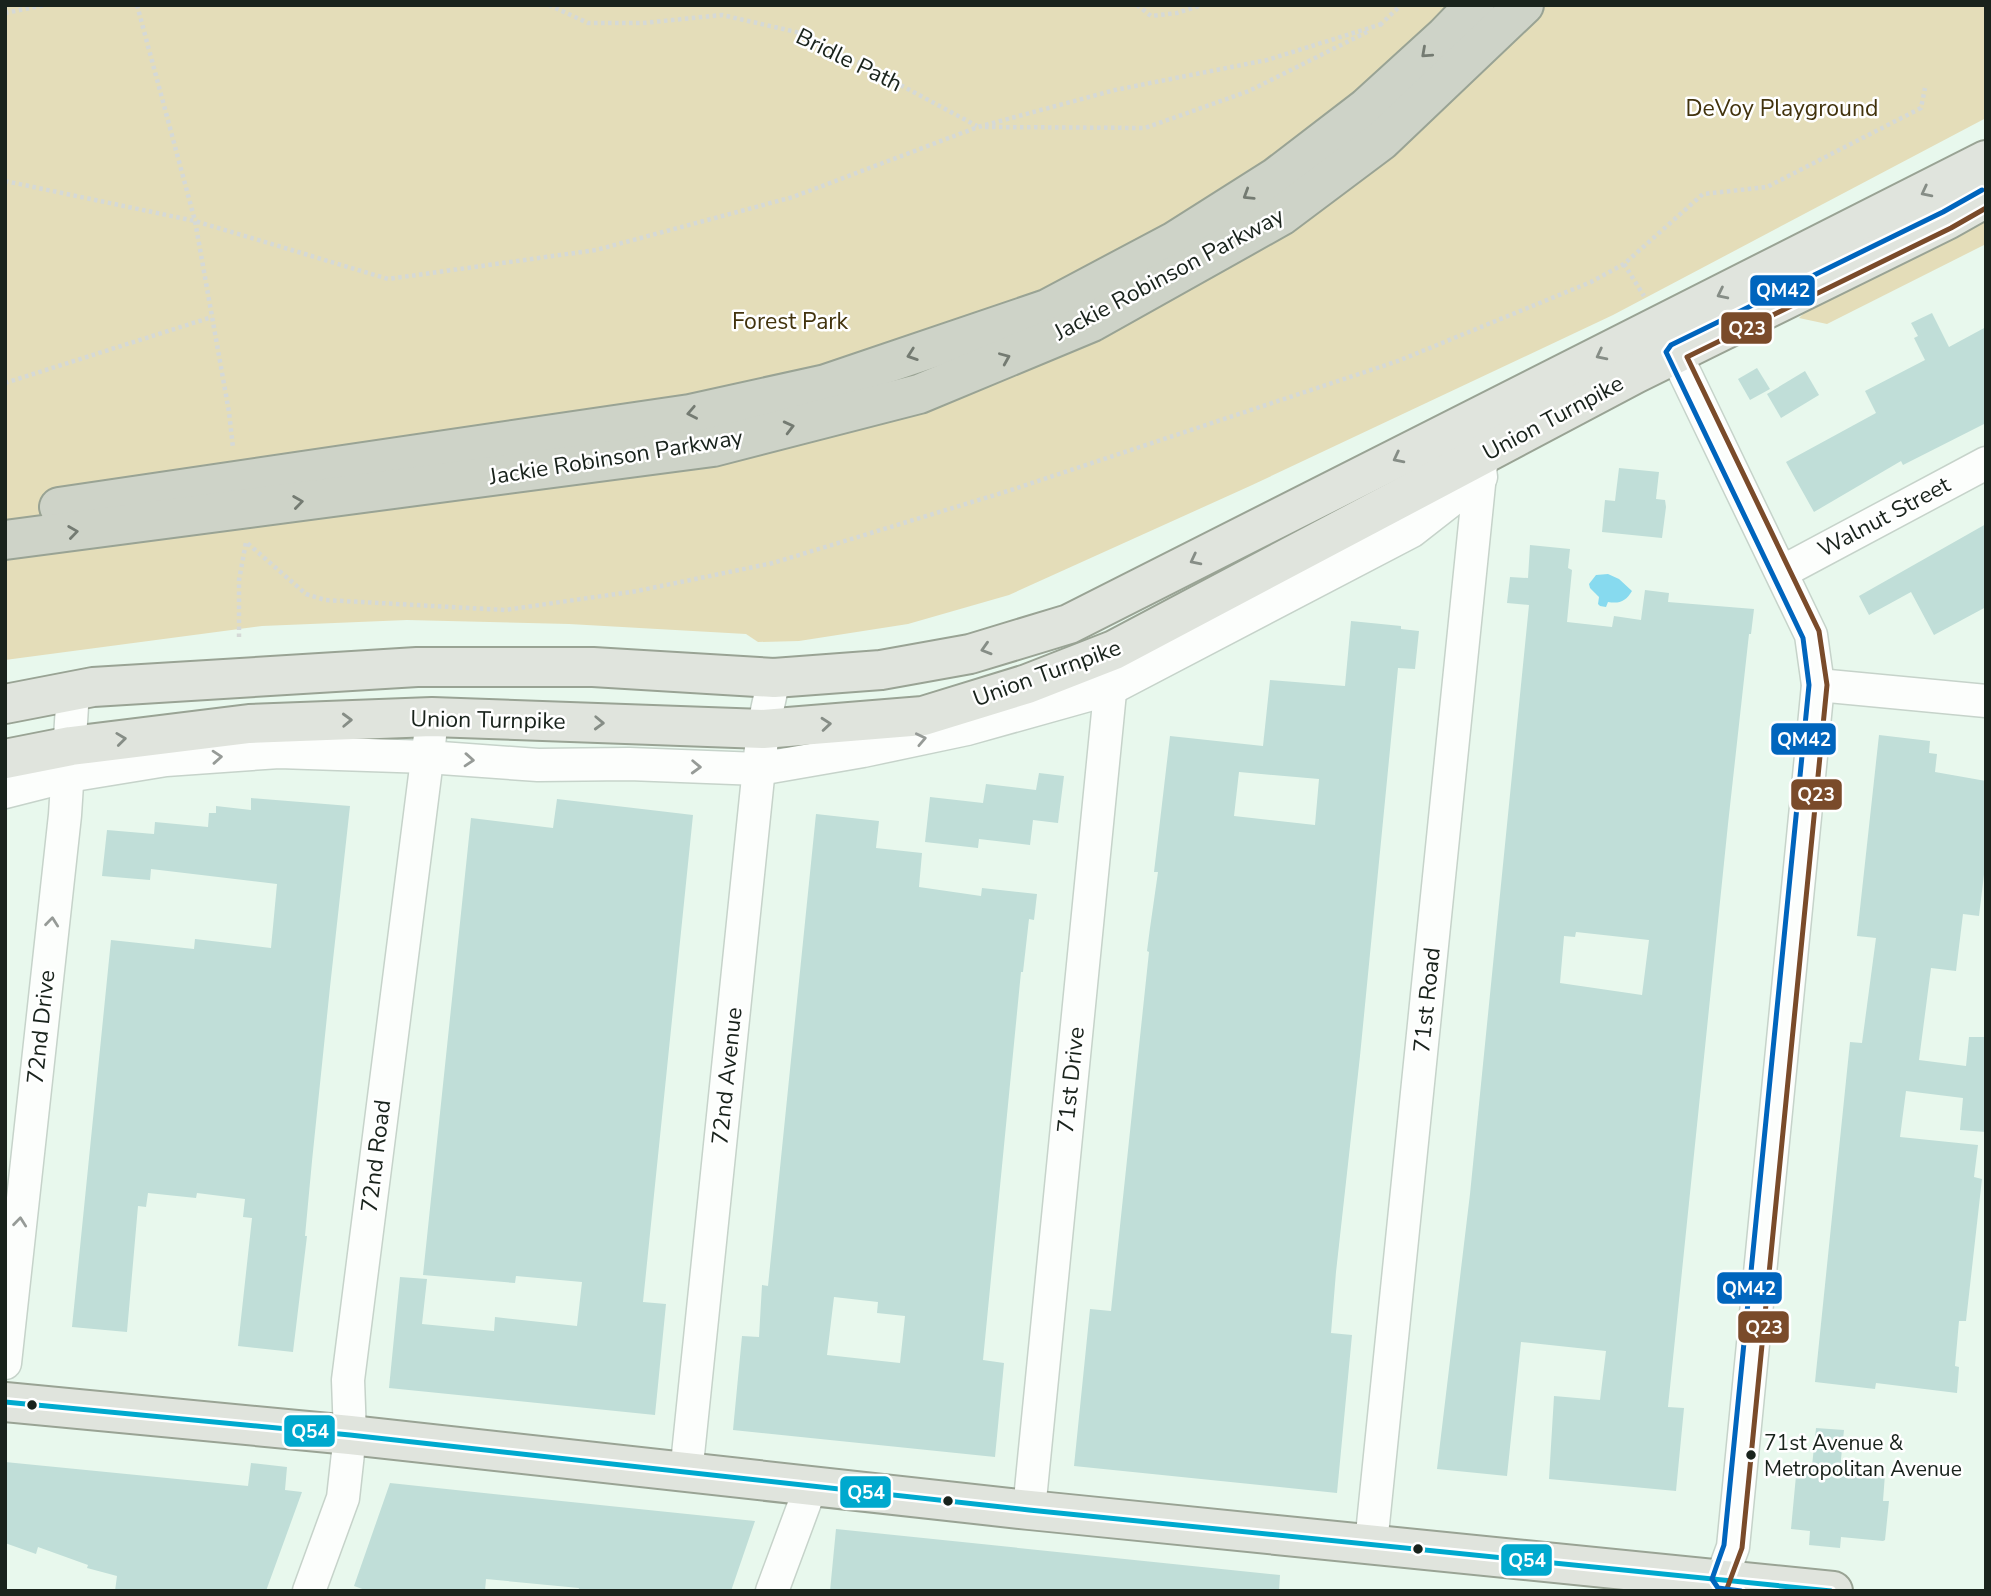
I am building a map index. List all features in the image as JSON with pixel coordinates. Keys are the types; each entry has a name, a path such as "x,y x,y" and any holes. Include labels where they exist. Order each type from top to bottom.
{"highway":[{"name":"Jackie Robinson Parkway","path":"5,515 690,414 826,384 1047,309 1175,241 1276,177 1366,108 1475,5"},
{"name":"Jackie Robinson Parkway","path":"5,540 713,447 919,394 1092,322 1281,216 1381,141 1524,5"}],"main road":[{"name":"Union Turnpike","path":"5,704 93,687 417,667 593,667 774,678 881,670 970,654 1069,624 1986,160"},
{"name":"Union Turnpike","path":"5,759 69,761 249,723 432,717 763,729 923,716 1027,684 1115,650 1481,467 1662,326 1947,220 1986,198"},
{"path":"5,1402 350,1435 686,1474 1371,1544 1719,1585 1833,1591"}],"street":[{"path":"1662,326 1811,635 1818,685 1733,1547 1719,1585"},
{"name":"Walnut Street","path":"1782,572 1986,463"},
{"name":"Union Turnpike","path":"5,792 69,761 166,760 279,752 427,757 538,765 629,764 759,769 967,729 1110,689 1412,531 1481,467"},
{"name":"71st Road","path":"1371,1544 1481,467"},
{"name":"71st Drive","path":"1029,1510 1115,650"},
{"name":"72nd Avenue","path":"686,1474 763,729 774,678"},
{"path":"1818,685 1986,701"},
{"name":"72nd Drive","path":"5,1363 69,761 73,691"},
{"name":"72nd Road","path":"309,1591 343,1498 350,1435 348,1380 432,717"},
{"path":"772,1591 811,1486"}],"path":[{"path":"5,13 45,5"},
{"path":"137,5 195,221 229,412 233,450"},
{"name":"Bridle Path","path":"549,5 588,23 643,23 722,15 805,34 978,127"},
{"path":"1137,5 1151,16 1177,13 1202,5"},
{"path":"978,127 1145,128 1249,91 1382,24 1401,5"},
{"path":"5,181 195,221 388,279 596,250 793,197 978,127 1115,90 1267,60 1382,24"},
{"path":"239,637 240,580 246,542 306,594 325,600 505,610 637,591 759,566 1008,491 1398,361 1591,282 1624,264 1703,194 1767,187 1921,108 1925,88"},
{"path":"1624,264 1662,326"},
{"path":"5,383 212,317"}],"green space":[{"name":"Forest Park","path":"5,5 1986,5 1986,118 1613,315 1250,486 1009,595 908,624 799,641 758,642 746,634 569,624 407,620 262,626 5,660"},
{"path":"1986,214 1986,244 1827,324 1799,318 1816,301"}],"water":[{"path":"1608,574 1619,579 1632,591 1619,602 1608,602 1606,607 1598,604 1599,597 1589,584 1596,575"}],"building":[{"path":"1932,313 1949,347 1986,327 1986,423 1903,465 1901,461 1814,512 1786,462 1876,413 1865,391 1925,360 1914,338 1918,336 1911,323"},
{"path":"1757,368 1770,389 1750,400 1738,379"},
{"path":"1805,371 1819,395 1781,418 1767,394"},
{"path":"1619,468 1659,472 1656,499 1665,500 1666,507 1662,538 1602,532 1605,500 1615,501"},
{"path":"1986,524 1986,607 1934,635 1911,592 1869,615 1859,596"},
{"path":"1530,545 1570,549 1568,568 1572,570 1567,622 1612,627 1614,616 1641,620 1645,590 1669,593 1668,602 1754,609 1728,824 1668,1407 1684,1408 1676,1491 1549,1479 1554,1396 1600,1400 1606,1351 1521,1342 1507,1476 1437,1469 1470,1194 1529,605 1507,603 1510,577 1528,578","holes":["1576,932 1649,940 1642,995 1560,983 1564,936 1575,937"]},
{"path":"1351,621 1401,626 1401,629 1419,631 1415,669 1398,668 1336,1272 1331,1333 1352,1335 1337,1493 1074,1466 1090,1309 1111,1311 1170,736 1263,746 1270,680 1345,686","holes":["1239,772 1319,779 1315,825 1234,816"]},
{"path":"1879,735 1930,741 1929,753 1937,754 1935,772 1986,781 1986,858 1979,916 1963,914 1956,971 1931,968 1919,1060 1966,1066 1969,1037 1986,1037 1986,1132 1960,1130 1963,1098 1906,1091 1900,1137 1978,1145 1974,1177 1982,1179 1966,1321 1959,1321 1955,1366 1959,1367 1957,1393 1876,1383 1875,1389 1815,1382 1850,1042 1862,1043 1876,938 1857,936"},
{"path":"1039,773 1064,776 1058,823 1033,820 1030,845 979,839 978,848 925,842 930,797 983,803 986,784 1036,790"},
{"path":"251,798 350,806 293,1352 238,1346 252,1218 243,1217 245,1199 197,1193 196,1198 148,1193 146,1207 138,1206 127,1332 72,1327 111,940 194,949 195,939 271,948 277,884 151,869 150,880 102,876 107,830 154,834 155,822 208,827 209,813 216,813 216,806 251,810"},
{"path":"557,799 693,815 643,1302 666,1304 655,1415 389,1388 400,1277 427,1279 422,1324 494,1331 495,1317 577,1326 582,1282 516,1276 515,1283 423,1275 471,818 553,828"},
{"path":"816,814 879,821 876,848 922,853 919,887 981,896 982,888 1037,894 1034,920 1029,919 1021,972 983,1360 1004,1363 995,1457 733,1430 742,1336 759,1337 762,1285 768,1286","holes":["834,1297 878,1302 877,1313 905,1316 900,1363 827,1355"]},
{"path":"1816,1428 1844,1430 1840,1469 1885,1474 1883,1501 1889,1501 1885,1540 1841,1537 1840,1548 1809,1545 1810,1531 1791,1529 1797,1465 1812,1466"},
{"path":"5,1462 248,1486 251,1463 287,1467 285,1490 302,1492 266,1591 115,1591 117,1576 87,1568 88,1565 38,1547 36,1554 5,1543"},
{"path":"390,1483 755,1521 731,1591 578,1591 579,1588 486,1579 485,1591 368,1591 354,1586"},
{"path":"836,1529 1280,1575 1279,1591 830,1591"}],"transit line":[{"name":"QM42","path":"1741,1591 1718,1588 1712,1579 1724,1545 1809,685 1803,638 1666,352 1671,345 1943,212 1982,190"},
{"name":"Q23","path":"1726,1591 1742,1548 1827,685 1819,631 1687,357 1951,228 1986,208"},
{"name":"Q54","path":"5,1402 350,1435 1029,1510 1831,1591"}],"place":[{"name":"71st Avenue & Metropolitan Avenue","path":"1751,1455"}],"park label":[{"name":"DeVoy Playground","path":"1782,108"}]}
